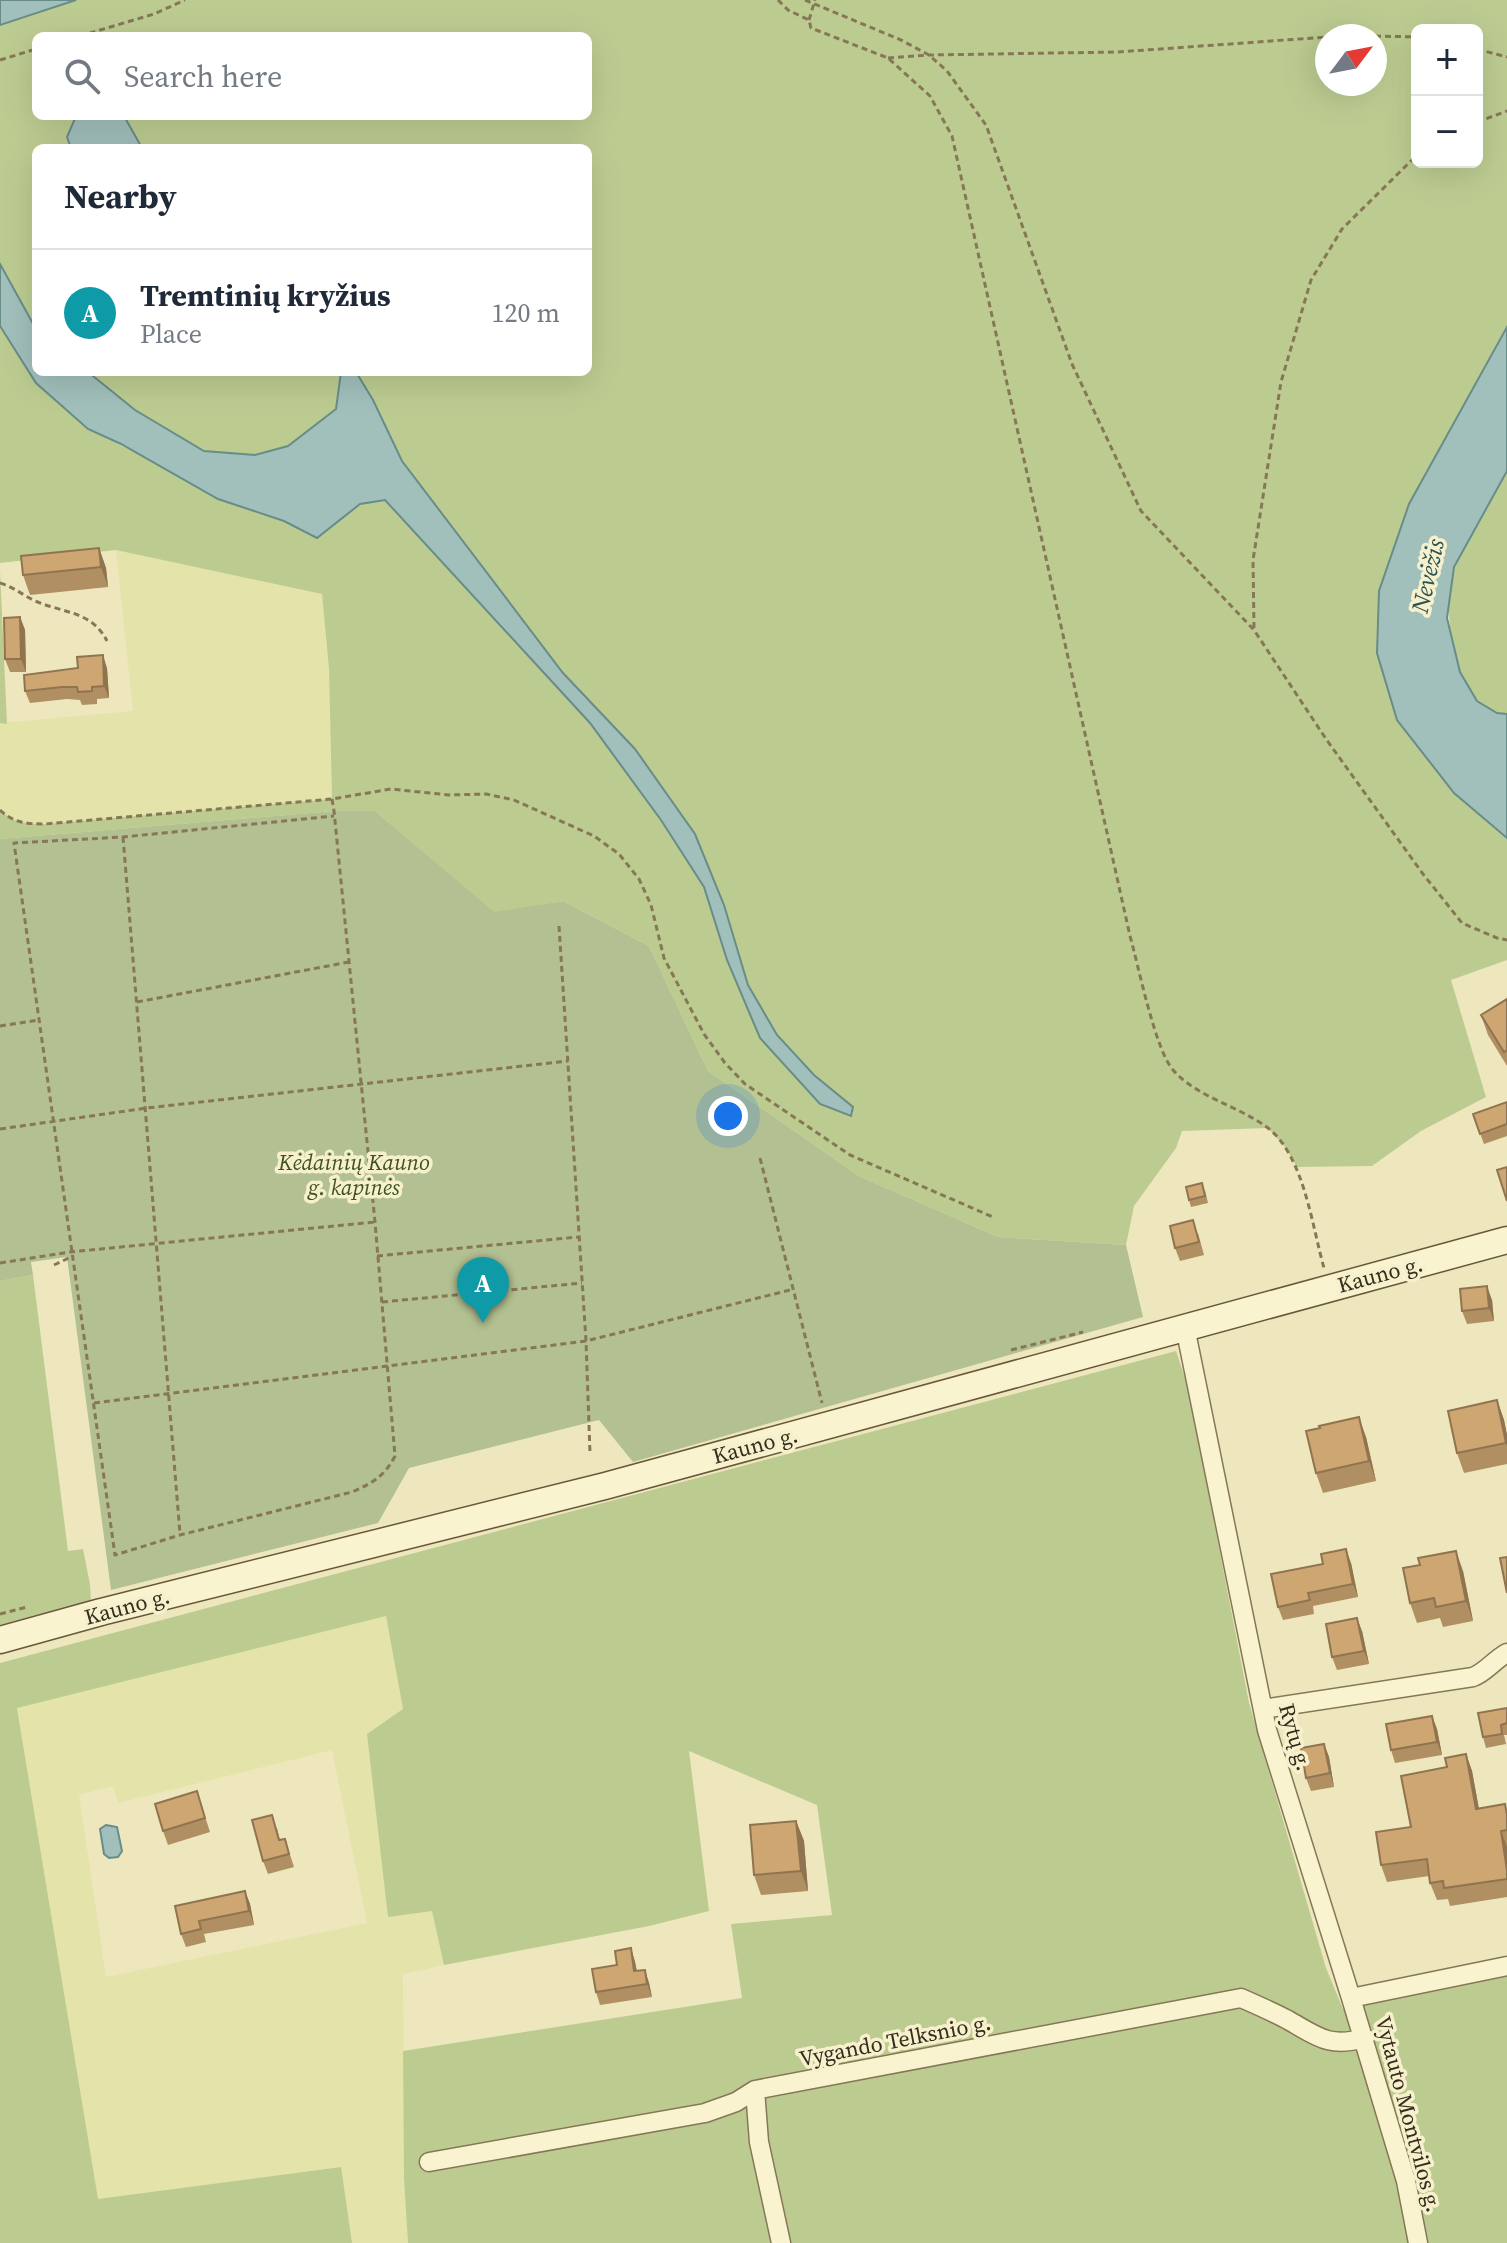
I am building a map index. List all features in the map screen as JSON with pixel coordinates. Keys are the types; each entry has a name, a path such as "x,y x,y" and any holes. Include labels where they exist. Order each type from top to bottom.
{"main road":[{"name":"Kauno g.","path":"0,1640 114,1608 605,1486 1507,1240"}],"street":[{"name":"Rytų g.","path":"1185,1327 1263,1709 1351,1998"},
{"path":"1263,1709 1473,1677 1482,1674 1493,1661 1507,1653"},
{"path":"1351,1998 1507,1966"},
{"name":"Vygando Telksnio g.","path":"429,2162 705,2113 736,2102 755,2090 1241,1998 1322,2040 1345,2043 1365,2038"},
{"name":"Vytauto Montvilos g.","path":"1351,1998 1406,2181 1418,2243"},
{"path":"755,2090 759,2142 781,2243"}],"path":[{"path":"93,32 154,14 185,0"},
{"path":"778,0 788,10 809,20"},
{"path":"805,0 901,40 929,55 947,71 986,125 1072,364 1141,511 1254,630 1334,751 1462,923 1507,940"},
{"path":"815,0 809,20 811,28 888,58 930,96 952,136 1130,936 1162,1053 1174,1071 1191,1085 1268,1128 1285,1147 1297,1167 1329,1287"},
{"path":"1387,36 1411,37"},
{"path":"888,58 1118,52 1315,38"},
{"path":"0,60 32,50"},
{"path":"1483,51 1507,57"},
{"path":"1483,120 1507,111"},
{"path":"1254,630 1253,560 1281,382 1311,280 1342,229 1411,161"},
{"path":"0,583 35,601 91,621 99,626 107,641"},
{"path":"0,810 7,817 25,824 45,824 332,799 391,789 449,795 486,794 514,800 594,836 619,854 639,879 651,905 664,958 704,1034 745,1084 850,1155 993,1217"},
{"path":"332,799 334,816 350,962 375,1222 395,1456 381,1476 352,1492 180,1535 115,1555 14,843 123,837 334,816"},
{"path":"123,837 180,1535"},
{"path":"559,926 586,1341 590,1453"},
{"path":"137,1002 350,962"},
{"path":"0,1026 39,1020"},
{"path":"0,1129 147,1108 568,1061"},
{"path":"760,1158 822,1403"},
{"path":"0,1263 375,1222"},
{"path":"377,1256 578,1237"},
{"path":"54,1265 71,1255"},
{"path":"381,1302 582,1283"},
{"path":"94,1403 586,1341 794,1289"}],"shaded area":[{"path":"116,550 322,594 329,669 332,799 45,824 25,824 7,817 0,810 0,723 133,711"},
{"path":"386,1616 403,1709 387,1917 432,1910 444,1965 403,1974 404,2179 408,2243 352,2243 340,2167 98,2200 17,1707","holes":["332,1750 367,1923 106,1977 79,1795 113,1786 118,1803"]}],"green space":[{"path":"76,0 1507,0 1507,327 1409,504 1379,591 1377,653 1398,720 1454,793 1507,838 1507,960 1451,980 1486,1097 1421,1131 1372,1166 1297,1167 1268,1128 1182,1131 1176,1148 1134,1206 1126,1245 998,1237 859,1176 708,1071 649,946 563,901 494,913 375,811 334,811 0,839 0,810 21,822 45,824 332,799 329,669 322,594 116,550 0,563 0,326 36,383 88,429 255,512 284,521 317,538 360,504 385,500 590,723 661,820 704,887 727,960 760,1038 820,1103 852,1107 814,1075 777,1035 748,985 724,905 695,834 635,749 563,673 402,461 373,400 358,376 592,376 592,144 140,144 126,120 592,120 592,32 32,32 32,120 74,120 67,137 70,144 32,144 32,322 0,264 0,25"},
{"path":"93,376 340,376 336,409 288,446 255,455 204,451 135,410"},
{"path":"1507,471 1507,714 1488,708 1473,695 1462,677 1450,631 1449,608 1453,568"},
{"path":"0,570 7,724 0,723"},
{"name":"Kėdainių Kauno g. kapinės","path":"334,811 375,811 494,912 563,901 649,946 708,1071 859,1176 998,1237 1126,1245 1143,1317 633,1462 599,1420 409,1468 378,1523 111,1590 67,1257 31,1262 33,1275 0,1281 0,839"},
{"path":"33,1275 68,1551 83,1549 91,1602 0,1626 0,1281"},
{"path":"1176,1351 1188,1387 1249,1703 1326,1968 1343,2009 1507,1975 1507,2243 408,2243 403,2051 742,1998 731,1924 832,1915 817,1805 689,1751 709,1911 649,1926 444,1965 432,1911 388,1917 367,1734 403,1709 386,1616 17,1708 98,2199 341,2167 352,2243 0,2243 0,1663"}],"water":[{"path":"0,0 76,0 0,25"},
{"path":"74,120 126,120 140,144 70,144 67,137"},
{"path":"0,264 32,322 32,376 93,376 135,410 204,451 255,455 288,446 336,409 340,376 358,376 402,461 563,673 635,749 695,834 724,905 748,985 777,1035 814,1075 853,1107 851,1116 820,1104 760,1038 727,960 704,887 661,820 590,723 385,500 360,504 317,538 284,521 218,499 121,444 88,429 36,383 0,326"},
{"name":"Nevėžis","path":"1507,327 1507,471 1454,567 1447,618 1460,672 1477,701 1497,713 1507,714 1507,838 1454,793 1397,720 1377,653 1379,591 1409,504"},
{"path":"106,1825 117,1827 122,1851 118,1857 109,1858 104,1854 100,1829"}],"building":[{"path":"99,548 101,567 23,575 21,556"},
{"path":"20,617 21,659 5,659 4,618"},
{"path":"103,655 104,686 78,692 77,687 25,691 24,675 78,668 77,657"},
{"path":"1507,999 1507,1050 1504,1052 1481,1015"},
{"path":"1507,1102 1507,1124 1480,1134 1473,1114"},
{"path":"1507,1167 1507,1201 1497,1170"},
{"path":"1202,1183 1205,1196 1189,1200 1186,1187"},
{"path":"1193,1220 1199,1242 1175,1248 1170,1226"},
{"path":"1487,1286 1489,1308 1462,1311 1460,1289"},
{"path":"1497,1400 1506,1443 1457,1453 1448,1411"},
{"path":"1359,1417 1369,1461 1316,1473 1306,1431"},
{"path":"1346,1549 1353,1584 1308,1593 1310,1600 1278,1607 1271,1574 1323,1564 1321,1554"},
{"path":"1456,1551 1466,1601 1436,1607 1434,1598 1410,1603 1403,1568 1420,1565 1418,1558"},
{"path":"1507,1557 1507,1593 1500,1558"},
{"path":"1357,1618 1364,1651 1332,1657 1326,1624"},
{"path":"1507,1708 1507,1723 1501,1725 1502,1734 1483,1737 1478,1713"},
{"path":"1432,1716 1437,1742 1391,1750 1386,1724"},
{"path":"1324,1744 1330,1773 1306,1778 1301,1748"},
{"path":"1466,1754 1476,1809 1505,1804 1507,1830 1501,1831 1507,1879 1444,1888 1443,1881 1430,1883 1427,1859 1381,1865 1376,1832 1411,1827 1401,1776 1447,1767 1445,1758"},
{"path":"197,1791 205,1818 163,1831 155,1804"},
{"path":"272,1815 279,1840 285,1839 289,1854 263,1861 252,1820"},
{"path":"796,1821 801,1871 754,1875 750,1825"},
{"path":"245,1891 249,1911 199,1921 201,1929 181,1934 175,1906"},
{"path":"631,1948 634,1971 645,1970 647,1984 596,1992 592,1969 617,1965 615,1951"}],"place":[{"name":"Tremtinių kryžius","path":"483,1323"}]}
